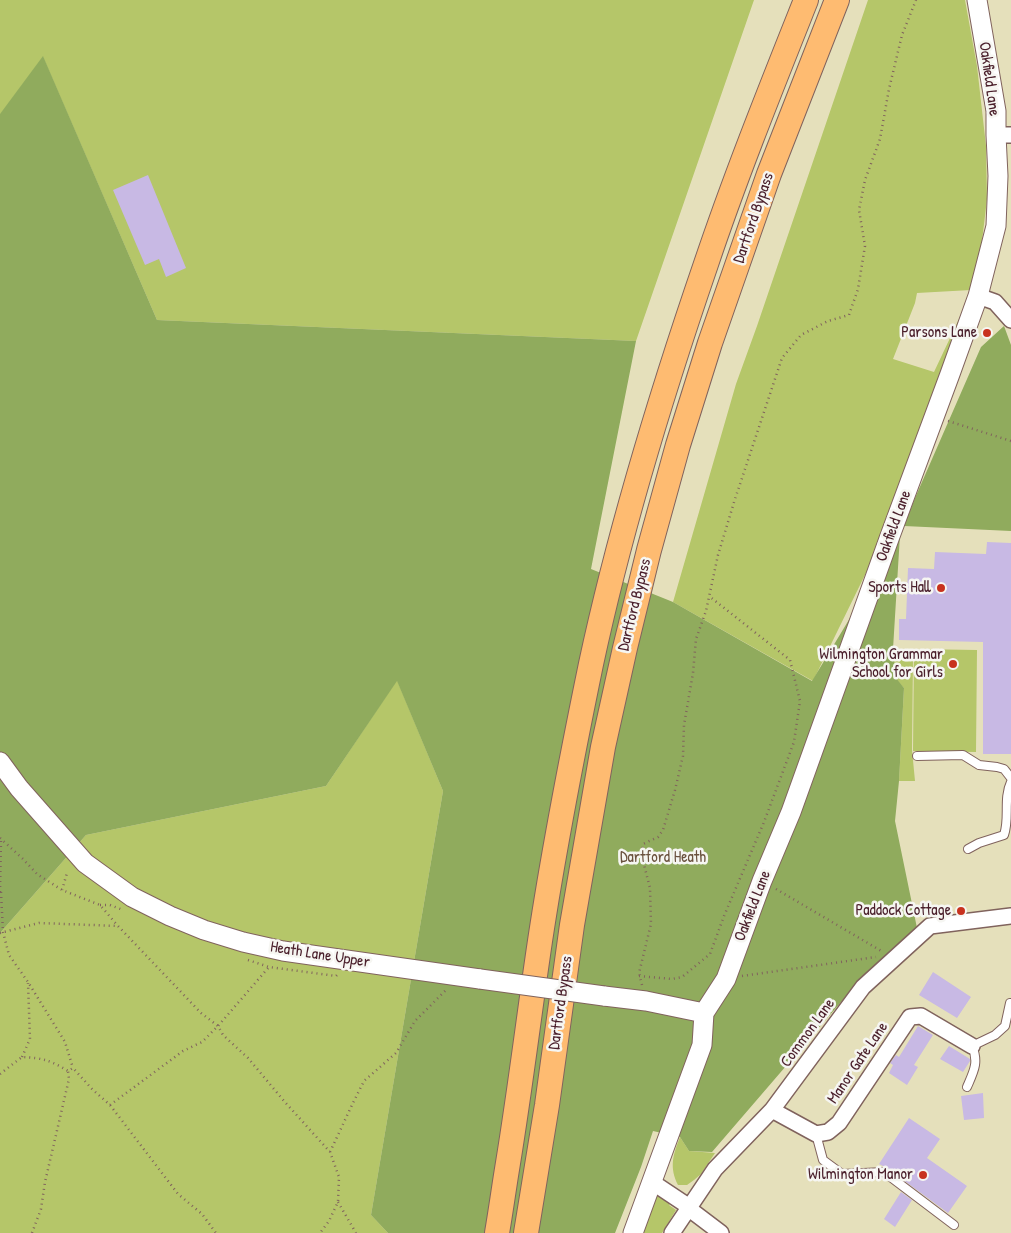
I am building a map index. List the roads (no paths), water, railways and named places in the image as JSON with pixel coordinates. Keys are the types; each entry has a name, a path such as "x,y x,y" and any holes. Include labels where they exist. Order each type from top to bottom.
{"highway":[{"name":"Dartford Bypass","path":"497,1233 518,1105 553,862 567,782 592,661 621,541 677,351 707,261 754,131 806,0"},
{"name":"Dartford Bypass","path":"526,1233 547,1104 572,925 602,756 625,648 647,559 678,445 710,343 769,174 837,0"}],"street":[{"name":"Oakfield Lane","path":"633,1233 702,1044 704,1013 726,979 762,881 791,812 978,296 996,226 998,176 1003,135 996,111 976,0"},
{"path":"978,296 995,302 1009,317"},
{"name":"Heath Lane Upper","path":"0,762 19,788 85,863 132,897 204,930 243,942 283,951 646,1001 704,1013"},
{"name":"Common Lane","path":"672,1233 715,1169 772,1110 864,987 930,926 1011,916"},
{"name":"Manor Gate Lane","path":"816,1134 828,1132 839,1123 910,1017 921,1016 972,1046"},
{"path":"772,1110 816,1134"},
{"path":"652,1182 685,1204 721,1233"}],"lane":[{"path":"917,756 963,755 979,765 1004,769 1011,778"},
{"path":"968,849 1004,835 1008,790 1011,782"},
{"path":"968,1087 975,1068 976,1056 972,1046 995,1036 1006,1026 1010,1003"},
{"path":"816,1134 823,1160 842,1174 884,1172 954,1225"}],"place":[{"name":"Parsons Lane","path":"987,333"},
{"name":"Sports Hall","path":"941,588"},
{"name":"Wilmington Grammar School for Girls","path":"953,664"},
{"name":"Paddock Cottage","path":"961,911"},
{"name":"Wilmington Manor","path":"923,1175"}],"park label":[{"name":"Dartford Heath","path":"663,858"}]}
